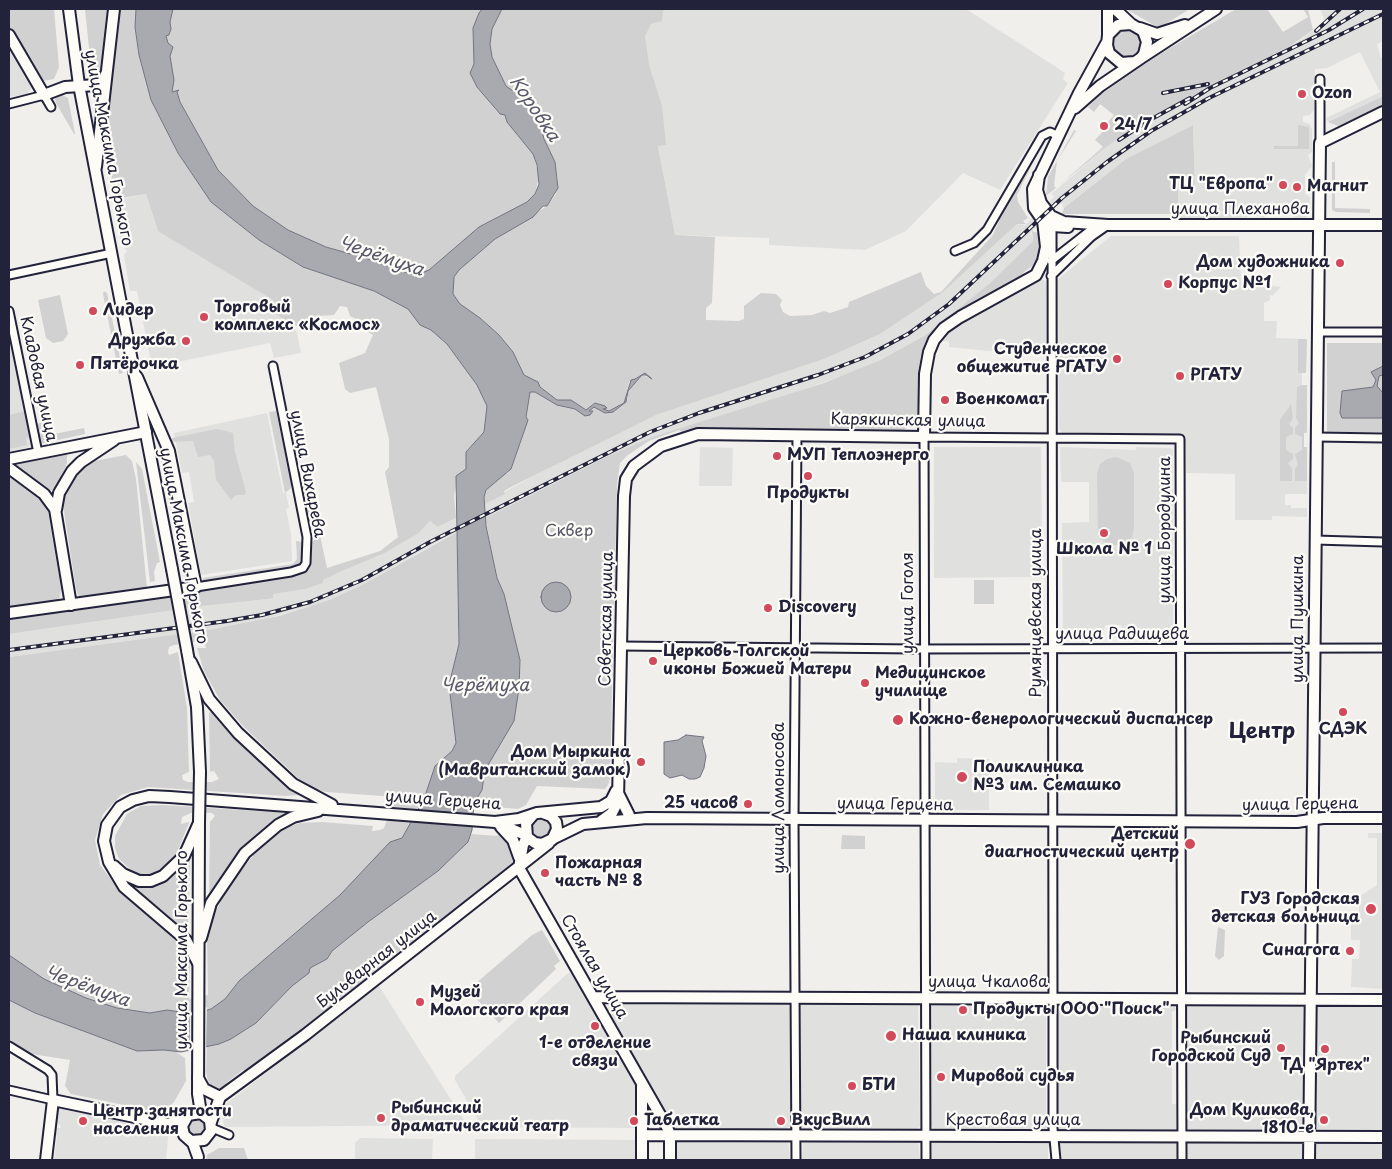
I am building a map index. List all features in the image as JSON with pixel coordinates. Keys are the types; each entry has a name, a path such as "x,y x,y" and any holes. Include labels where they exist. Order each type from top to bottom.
{"street":[{"name":"улица Максима Горького","path":"70,9 79,85 136,374 197,707 200,772 198,1094 193,1115 182,1126 188,1138"},
{"path":"96,167 114,9"},
{"path":"1108,9 1109,53 1114,59 1124,64 1138,60 1146,51 1147,42 1144,34 1115,9"},
{"path":"1072,110 1100,86 1216,9"},
{"path":"1036,275 1043,261 1049,221 1036,211 1032,200 1039,176 1108,38 1118,25 1135,25 1157,34 1200,19"},
{"path":"9,35 51,107"},
{"path":"9,104 44,95 65,87 91,86 100,83 107,70"},
{"name":"улица Пушкина","path":"1309,1160 1320,79"},
{"path":"1320,143 1380,115"},
{"path":"955,251 974,243 987,230 1042,136 1050,132 1059,136"},
{"name":"улица Плеханова","path":"1049,221 1097,225 1383,225"},
{"name":"Румянцевская улица","path":"1049,221 1052,260 1053,998 1054,1136 1056,1160"},
{"name":"улица Гоголя","path":"926,1160 924,437 925,374 929,352 934,340 944,328 960,317 1036,275 1097,225"},
{"path":"1051,276 1091,237 1108,225"},
{"path":"9,275 112,253"},
{"name":"Кладовая улица","path":"9,311 38,453"},
{"path":"1317,332 1383,332"},
{"name":"улица Вихарева","path":"196,587 291,572 303,568 306,562 307,537 273,366"},
{"path":"9,613 196,587 169,451 136,374"},
{"path":"9,459 146,432"},
{"name":"Карякинская улица","path":"642,458 673,441 698,434 1180,439"},
{"name":"улица Ломоносова","path":"796,1160 794,819 797,435"},
{"path":"1316,437 1383,438"},
{"path":"56,514 57,498 63,485 81,462 118,438"},
{"name":"улица Бородулина","path":"1180,439 1180,999 1182,1160"},
{"name":"Советская улица","path":"612,814 617,803 625,485 629,473 642,458"},
{"path":"9,468 51,501 56,514 71,605"},
{"path":"40,491 52,493 63,485"},
{"path":"1315,540 1383,542"},
{"name":"улица Радищева","path":"621,646 924,649 1383,648"},
{"path":"187,650 209,699 238,733 298,788 319,800 350,810"},
{"path":"519,865 523,845 527,837 526,823 537,814 601,806 612,800 617,786"},
{"name":"Советская улица","path":"617,786 623,806 629,815"},
{"path":"198,966 194,953 186,940 118,880 109,862 104,841 107,826 120,807 133,800 149,796 350,810"},
{"path":"198,966 202,933 209,908 234,867 253,845 272,828 293,818 315,812 350,810"},
{"name":"улица Герцена","path":"350,810 494,822 537,814 612,814 647,818"},
{"path":"494,822 539,844 551,841 557,829 556,822 548,814 537,814"},
{"path":"601,821 612,814"},
{"name":"улица Герцена","path":"551,841 573,828 601,821 647,818 1297,822 1383,818"},
{"path":"104,841 109,859 117,870 131,878 151,881 176,866 190,847 199,822"},
{"name":"Стоялая улица","path":"494,822 513,840 519,865 670,1135 670,1160"},
{"name":"Бульварная улица","path":"220,1097 305,1035 551,841"},
{"name":"улица Чкалова","path":"594,997 1383,1000"},
{"path":"9,1046 48,1070 52,1075 53,1100 46,1160"},
{"path":"198,1074 204,1089 220,1097 198,1158"},
{"name":"Стоялая улица","path":"642,1082 642,1160"},
{"path":"9,1090 168,1124 188,1138 204,1140"},
{"path":"168,1124 193,1115 229,1135"},
{"name":"Крестовая улица","path":"642,1135 796,1139 926,1135 1383,1137"},
{"path":"188,1138 198,1158"}],"shaded area":[{"path":"666,9 966,9 1065,73 1063,79 1068,83 1000,190 963,173 906,231 865,250 769,245 769,238 675,235 658,145 644,33 650,20"},
{"path":"1320,9 1383,9 1383,41 1377,44 1381,58 1383,57 1383,96 1328,122 1326,118 1380,92 1360,52 1327,68 1315,69 1314,110 1310,115 1303,116 1303,122 1310,124 1312,130 1312,152 1308,155 1312,166 1305,175 1305,194 1310,197 1310,213 1304,219 1295,219 1291,213 1266,213 1264,219 1253,214 1249,214 1246,219 1178,218 1178,189 1195,188 1193,125 1126,159 1064,208 1061,203 1031,232 1033,241 990,283 924,336 864,368 774,400 652,437 608,456 439,541 364,584 329,600 263,620 208,630 9,657 9,634 202,606 268,599 273,598 273,594 306,589 323,583 322,580 383,554 419,533 430,521 439,527 599,441 656,415 824,359 880,334 942,293 1017,224 1025,225 1055,196 1051,194 1105,148 1166,107 1302,39 1325,21"},
{"path":"9,41 33,86 27,94 9,97"},
{"path":"146,194 157,228 273,300 275,314 291,321 297,333 301,353 274,358 270,343 158,366 151,367 145,364 151,362 137,291 130,291 124,255 127,251 122,246 113,201"},
{"name":"РГАТУ","path":"1111,236 1239,236 1241,282 1281,287 1272,296 1270,294 1270,300 1264,303 1264,321 1277,321 1276,338 1307,339 1306,373 1302,373 1302,385 1307,385 1307,433 1304,433 1304,447 1307,447 1307,494 1285,494 1285,505 1291,505 1291,508 1307,508 1307,517 1272,516 1272,520 1235,520 1235,474 1186,473 1185,435 1062,433 1059,429 1058,279"},
{"path":"1036,280 1044,280 1046,283 1047,350 988,351 949,347 949,341 938,341 953,326"},
{"path":"9,326 33,446 9,452"},
{"path":"267,413 283,493 286,493 289,508 286,509 291,534 292,561 201,575 188,503 194,502 189,472 182,473 174,433"},
{"path":"700,447 733,448 732,486 699,486"},
{"path":"934,447 1041,447 1042,577 934,578"},
{"name":"Школа № 1","path":"1060,447 1136,450 1136,447 1170,448 1173,450 1173,581 1166,582 1162,589 1163,598 1173,598 1173,630 1122,630 1121,625 1105,625 1104,630 1063,629 1062,523 1089,522 1089,482 1061,482"},
{"name":"Поликлиника №3 им. Семашко","path":"957,758 989,759 989,810 935,810 935,762 957,763"},
{"name":"ГУЗ Городская детская больница","path":"1368,833 1383,833 1383,989 1351,987 1352,959 1359,959 1360,940 1351,940 1351,921 1358,921 1360,896 1377,885 1377,838 1368,838"},
{"path":"568,973 574,974 640,1088 637,1128 482,1127 455,1080 455,1076"},
{"path":"379,986 464,1120 464,1125 226,1127 224,1125 221,1108 375,987"},
{"path":"614,1003 788,1004 790,1007 790,1126 785,1130 674,1129 609,1015 608,1005"},
{"path":"802,1003 918,1005 920,1126 917,1130 801,1128 799,1005"},
{"path":"935,1003 1048,1006 1049,1014 1046,1014 1046,1118 1049,1118 1048,1129 934,1130 931,1125 931,1006"},
{"path":"1059,1004 1175,1005 1176,1010 1172,1012 1172,1104 1177,1104 1176,1129 1058,1129 1057,1008"},
{"path":"1187,1004 1305,1006 1302,1130 1186,1129 1185,1007"},
{"path":"1319,1006 1383,1007 1383,1132 1319,1132 1316,1130 1316,1008"},
{"path":"60,1106 169,1129 166,1160 54,1160 57,1137 54,1132 55,1128 61,1128 55,1122 57,1107"},
{"path":"360,1138 433,1139 432,1160 355,1160 355,1143"},
{"path":"475,1139 639,1140 639,1160 475,1160"},
{"path":"675,1140 788,1140 790,1160 673,1160"},
{"path":"803,1140 918,1140 920,1160 802,1160"},
{"path":"1051,1140 1053,1147 1048,1147 1048,1160 932,1160 932,1144 935,1141"},
{"path":"1174,1140 1177,1144 1177,1160 1059,1160 1059,1141"},
{"path":"1301,1140 1304,1145 1304,1160 1185,1160 1186,1141"},
{"path":"1319,1141 1383,1141 1383,1160 1315,1160 1315,1145"}],"green space":[{"path":"9,9 54,9 59,67 54,79 43,81 39,78 9,26"},
{"path":"85,9 110,9 102,69 100,75 95,79 92,78"},
{"path":"119,9 136,9 135,27 139,55 151,100 178,153 211,202 259,240 303,267 374,291 408,309 420,325 431,330 447,344 477,385 487,406 487,418 484,432 466,452 466,469 457,484 454,495 456,518 438,527 430,521 419,533 383,554 323,580 323,583 306,589 273,594 273,598 268,599 202,606 9,634 9,617 197,592 291,575 308,563 312,542 320,535 327,568 380,551 398,537 385,472 389,467 389,439 376,387 350,393 345,389 339,363 365,353 373,335 361,328 358,320 350,316 347,307 340,306 334,315 318,316 312,321 308,330 302,329 275,314 273,300 158,231 146,194 116,199 109,164 105,117"},
{"path":"173,9 482,9 473,28 474,64 470,73 477,87 499,114 505,115 507,122 533,154 539,176 535,194 527,202 479,227 429,270 419,274 410,274 326,247 288,230 253,206 218,170 180,102 177,92 179,90 173,92 170,56 173,47 168,43 166,36 170,35"},
{"path":"502,9 666,9 663,11 662,21 651,24 645,36 649,65 662,106 666,145 658,146 675,235 715,237 712,303 706,308 706,320 739,321 744,319 744,306 761,293 776,294 782,300 780,305 783,312 790,316 812,315 824,311 830,313 848,307 849,302 921,272 926,286 934,294 941,292 993,235 1010,195 1045,138 1017,195 1018,202 1028,218 1023,221 1026,224 1017,224 942,293 880,334 824,359 656,415 511,487 504,491 505,494 485,504 486,490 502,475 508,473 514,461 525,428 529,392 535,392 552,402 569,408 590,412 592,407 596,407 605,413 613,412 623,405 628,399 628,391 642,375 650,378 645,373 629,382 624,403 609,411 604,411 603,408 607,408 595,403 586,410 571,400 557,400 524,375 513,352 499,335 480,318 460,305 453,294 454,277 459,270 495,239 547,206 556,194 558,183 555,162 544,139 539,120 523,98 506,86 492,57 490,44 492,29"},
{"path":"1126,9 1190,9 1159,28"},
{"path":"1236,9 1267,9 1283,32 1308,17 1303,9 1308,9 1313,30 1290,46 1147,119 1105,148 1058,186 1103,147 1095,140 1109,125 1107,123 1114,115 1100,104 1094,112 1088,107 1100,95 1155,57"},
{"path":"1127,28 1133,29 1141,37 1141,49 1133,57 1127,58 1121,57 1113,49 1112,43 1113,37 1121,29"},
{"path":"61,94 68,98 75,134 56,103 55,99"},
{"path":"1383,96 1383,106 1338,126 1328,122"},
{"path":"1193,125 1195,188 1178,189 1178,214 1062,214 1064,208 1126,159"},
{"path":"1298,125 1309,127 1309,149 1274,149 1274,146 1298,146"},
{"path":"1074,130 1076,131 1057,161 1054,186 1056,188 1046,196 1048,177"},
{"path":"1332,162 1335,162 1335,208 1370,209 1370,213 1336,212 1332,210"},
{"name":"Сквер","path":"1032,231 1041,234 1038,256 1032,266 1022,276 958,312 929,336 923,355 917,414 915,421 904,430 897,432 697,430 683,433 679,430 649,441 628,455 620,463 617,484 610,778 608,785 605,789 537,786 526,805 518,809 473,805 482,790 485,770 489,761 514,721 519,688 520,660 504,594 497,578 485,518 608,456 652,437 824,383 878,361 924,336 990,283 1033,241"},
{"path":"104,291 107,293 123,373 119,374 103,294"},
{"path":"60,295 68,334 63,341 53,343 46,338 38,300"},
{"path":"1298,339 1307,339 1306,373 1298,373"},
{"path":"1327,343 1383,343 1383,432 1327,432"},
{"path":"1307,385 1307,433 1304,433 1304,447 1307,447 1307,481 1295,481 1295,469 1298,464 1295,454 1302,450 1302,437 1295,434 1295,428 1299,423 1296,418 1297,387"},
{"path":"1291,404 1293,418 1289,424 1293,428 1293,434 1286,437 1286,450 1293,454 1293,459 1288,463 1292,469 1292,481 1280,481 1280,420"},
{"path":"25,411 31,437 26,438 27,445 9,449 9,415"},
{"path":"276,411 292,484 291,488 285,493 269,412"},
{"path":"42,422 47,425 49,435 84,428 85,434 40,444 36,428"},
{"path":"217,429 233,433 235,452 246,492 244,495 236,495 231,500 216,480 214,461 210,455 198,457 193,441 172,442 172,438"},
{"path":"165,452 191,574 185,575 160,456"},
{"path":"67,454 67,463 58,485 52,490 46,490 12,465"},
{"path":"126,455 132,461 136,479 147,588 82,598 78,595 76,589 62,498 71,480 82,467 94,461"},
{"path":"1116,457 1130,463 1134,473 1134,529 1132,537 1128,542 1112,546 1102,540 1098,531 1097,474 1100,464 1107,459"},
{"path":"136,462 142,469 160,562 157,563 154,572 155,581 150,582"},
{"path":"9,474 38,494 47,506 61,588 60,597 56,601 9,608"},
{"path":"307,485 316,526 307,521 300,487"},
{"path":"457,532 459,644 449,685 456,743 452,751 435,766 424,799 402,838 390,843 340,895 239,981 225,999 211,1009 186,1016 180,1012 167,1010 150,1013 117,1008 86,999 44,979 9,955 9,657 208,630 279,616 329,600 364,584","holes":["198,641 205,645 206,648 197,648 204,671 220,700 244,727 298,778 315,789 326,792 396,797 384,828 380,830 372,831 373,826 322,822 300,823 281,830 258,849 226,891 212,919 207,940 208,995 189,999 190,963 186,951 163,928 120,891 100,865 95,840 103,814 121,795 148,787 285,796 299,795 269,770 211,711 209,713 210,772 214,771 219,779 212,782 188,782 183,780 182,775 189,772 187,708 178,652 169,655 168,652 169,647 174,645"]},
{"path":"296,541 302,542 304,547 303,561 300,566 203,582 203,578 293,564 297,559"},
{"path":"974,580 994,580 994,604 974,604"},
{"path":"163,805 291,813 269,825 250,842 236,857 209,897 210,822 215,816 212,813 193,812 182,817 181,824 189,823 177,852 178,854 161,872 145,876 134,873 119,859 115,848 115,836 127,814 141,806"},
{"path":"541,817 549,820 552,828 549,836 541,839 533,836 530,828 533,820"},
{"path":"471,834 497,836 499,834 507,837 516,857 512,867 246,1074 243,1070 226,1083 228,1087 216,1088 209,1085 206,1072 207,1046 231,1039 256,1023 292,986 308,973 310,968 327,959 332,951 368,922 438,871 468,842"},
{"path":"842,835 865,836 865,849 841,849"},
{"path":"187,859 190,861 188,930 186,928 183,930 128,882 144,886 158,884 173,875"},
{"path":"1218,927 1225,930 1224,956 1219,960 1215,956"},
{"path":"542,930 560,961 554,966 556,969 499,1023 468,990 532,935"},
{"path":"9,1000 35,1013 137,1051 164,1050 176,1052 185,1058 186,1081 174,1102 162,1113 71,1094 65,1086 70,1060 25,1053 9,1043"},
{"path":"200,1116 208,1126 205,1135 194,1138 186,1131 188,1120"},
{"path":"219,1148 244,1148 248,1160 206,1160 207,1155"}],"water":[{"name":"Черёмуха","path":"136,9 173,9 170,22 171,29 169,35 166,36 168,43 173,47 170,56 174,80 172,92 179,90 177,92 180,102 218,170 253,206 288,230 326,247 410,274 419,274 429,270 479,227 527,202 535,194 539,184 537,165 533,154 507,122 505,115 500,114 477,87 470,73 474,64 473,28 479,13 482,9 502,9 492,29 490,44 492,57 506,86 523,98 539,120 544,139 555,162 558,188 547,206 543,206 533,217 495,239 459,270 454,277 453,294 460,304 499,335 513,352 524,375 538,382 540,387 557,400 571,400 586,410 595,403 605,406 607,408 603,409 609,411 624,403 631,380 645,373 652,379 642,375 628,391 626,402 613,412 605,413 594,407 589,411 593,411 590,415 585,416 575,409 557,405 535,392 530,392 526,417 528,420 511,469 486,490 484,497 486,526 497,578 504,594 520,660 519,688 514,721 485,770 482,790 474,803 472,830 468,842 438,871 368,922 332,951 327,959 310,968 309,973 292,986 256,1023 231,1039 219,1044 181,1052 164,1050 137,1051 35,1013 9,1000 9,955 44,979 86,998 117,1008 150,1013 167,1010 180,1012 186,1016 211,1009 225,999 239,981 340,895 390,842 402,838 424,799 435,766 452,751 456,743 449,685 459,644 456,476 466,469 466,452 484,432 487,406 477,385 447,344 431,330 420,325 408,309 374,291 303,267 259,240 211,202 178,153 151,100 139,55 135,27"},
{"path":"1383,366 1383,375 1379,376 1377,386 1383,393 1383,418 1342,418 1340,413 1342,391 1373,387 1376,380 1371,372"},
{"path":"556,582 567,586 571,597 567,608 556,612 545,608 541,597 545,586"},
{"path":"686,735 704,737 702,741 706,756 704,768 700,777 695,779 689,779 682,775 670,778 664,774 664,742 678,740"}],"pier":[{"path":"207,1007 206,1049 190,1052 190,1012"}],"railway":[{"path":"1316,31 1340,9"},
{"path":"1185,104 1210,88 1329,30 1363,9"},
{"path":"9,650 227,621 262,615 310,602 362,580 430,542 650,432 699,413 818,375 865,357 908,334 949,304 1062,198 1107,162 1151,131 1209,98 1383,14"},
{"path":"1163,93 1208,84"},
{"path":"1119,140 1148,121 1190,98"}],"place":[{"name":"Ozon","path":"1302,94"},
{"name":"24/7","path":"1104,126"},
{"name":"ТЦ \"Европа\"","path":"1283,185"},
{"name":"Магнит","path":"1297,187"},
{"name":"Дом художника","path":"1340,263"},
{"name":"Корпус №1","path":"1168,284"},
{"name":"Лидер","path":"93,311"},
{"name":"Торговый комплекс «Космос»","path":"204,317"},
{"name":"Дружба","path":"186,341"},
{"name":"Студенческое общежитие РГАТУ","path":"1117,359"},
{"name":"Пятёрочка","path":"80,365"},
{"name":"РГАТУ","path":"1180,376"},
{"name":"Военкомат","path":"945,400"},
{"name":"МУП Теплоэнерго","path":"777,456"},
{"name":"Продукты","path":"808,476"},
{"name":"Школа № 1","path":"1104,533"},
{"name":"Discovery","path":"768,608"},
{"name":"Церковь Толгской иконы Божией Матери","path":"653,661"},
{"name":"Медицинское училище","path":"865,683"},
{"name":"СДЭК","path":"1343,712"},
{"name":"Кожно-венерологический диспансер","path":"898,720"},
{"name":"Дом Мыркина (Мавританский замок)","path":"641,762"},
{"name":"Поликлиника №3 им. Семашко","path":"962,777"},
{"name":"25 часов","path":"748,804"},
{"name":"Детский диагностический центр","path":"1190,844"},
{"name":"Пожарная часть № 8","path":"545,873"},
{"name":"ГУЗ Городская детская больница","path":"1371,909"},
{"name":"Синагога","path":"1350,951"},
{"name":"Музей Мологского края","path":"420,1002"},
{"name":"Продукты ООО \"Поиск\"","path":"963,1010"},
{"name":"1-е отделение связи","path":"595,1026"},
{"name":"Наша клиника","path":"891,1036"},
{"name":"Рыбинский Городской Суд","path":"1281,1048"},
{"name":"ТД \"Яртех\"","path":"1325,1049"},
{"name":"Мировой судья","path":"941,1077"},
{"name":"БТИ","path":"852,1086"},
{"name":"Рыбинский драматический театр","path":"381,1118"},
{"name":"Дом Куликова, 1810-е","path":"1324,1120"},
{"name":"Центр занятости населения","path":"83,1121"},
{"name":"Таблетка","path":"634,1121"},
{"name":"ВкусВилл","path":"781,1121"}],"district":[{"name":"Центр","path":"1262,732"}],"water label":[{"name":"Коровка","path":"534,109"}]}
